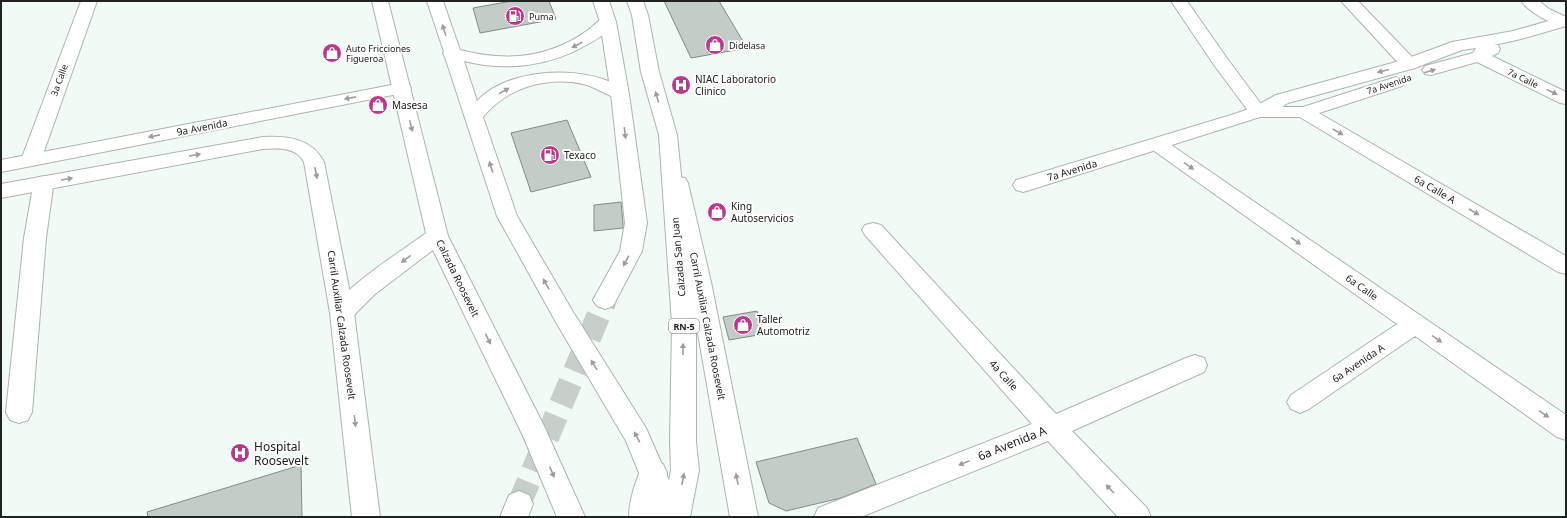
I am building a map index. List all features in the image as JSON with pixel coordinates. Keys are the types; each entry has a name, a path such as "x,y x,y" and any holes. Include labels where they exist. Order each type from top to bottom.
{"main road":[{"name":"3a Calle","path":"30,160 89,1"},
{"name":"Calzada Roosevelt","path":"380,1 437,236 536,436 571,517"},
{"path":"435,1 451,53 474,116 507,216 565,318 637,436 671,517"},
{"path":"601,1 608,22 620,94 636,223 631,251 605,300"},
{"name":"Calzada San Juan","path":"635,1 640,15 650,72 668,135 684,324 683,442 685,470 676,517"},
{"path":"1179,1 1220,61 1258,112"},
{"path":"1349,1 1409,64"},
{"path":"1529,1 1565,26"},
{"path":"451,53 472,59 498,62 539,58 576,46 595,35 608,22"},
{"name":"7a Avenida","path":"1258,112 1304,112 1425,72 1515,36 1548,26 1565,26"},
{"name":"7a Avenida","path":"1023,185 1258,112 1282,99 1409,64 1458,46 1482,49"},
{"name":"7a Calle","path":"1482,49 1566,99"},
{"path":"474,116 487,101 507,89 530,80 557,77 582,78 603,84 620,94"},
{"name":"9a Avenida","path":"1,166 402,88"},
{"name":"6a Calle A","path":"1304,112 1566,266"},
{"name":"Carril Auxiliar Calzada Roosevelt","path":"668,135 700,282 744,517"},
{"name":"Carril Auxiliar Calzada Roosevelt","path":"46,182 263,143 294,145 307,151 312,156 342,313 366,517"},
{"name":"6a Calle","path":"1157,144 1566,429"},
{"path":"1,191 46,182"},
{"path":"20,412 35,238 43,187 46,182"},
{"name":"4a Calle","path":"873,230 1052,428 1137,517"},
{"path":"342,313 367,288 437,236"},
{"name":"6a Avenida A","path":"1300,402 1415,324"},
{"name":"6a Avenida A","path":"828,517 1052,428 1195,365"},
{"path":"643,517 643,509 652,472"}],"building":[{"name":"Puma","path":"512,1 549,1 556,19 480,33 473,8"},
{"path":"664,1 719,1 747,48 691,58"},
{"name":"Texaco","path":"567,120 591,177 531,192 511,133"},
{"path":"621,202 623,228 594,231 594,205"},
{"name":"Taller Automotriz","path":"757,311 764,334 729,340 723,317"},
{"path":"857,438 876,484 841,498 786,511 769,503 756,462"},
{"path":"301,465 302,517 148,517 147,512"}],"tunnel":[{"path":"519,504 605,300"}],"place":[{"name":"Puma","path":"515,16"},
{"name":"Didelasa","path":"715,45"},
{"name":"Auto Fricciones Figueroa","path":"332,53"},
{"name":"NIAC Laboratorio Clinico","path":"681,85"},
{"name":"Masesa","path":"378,105"},
{"name":"Texaco","path":"550,155"},
{"name":"King Autoservicios","path":"717,212"},
{"name":"Taller Automotriz","path":"743,325"},
{"name":"Hospital Roosevelt","path":"240,453"}]}
